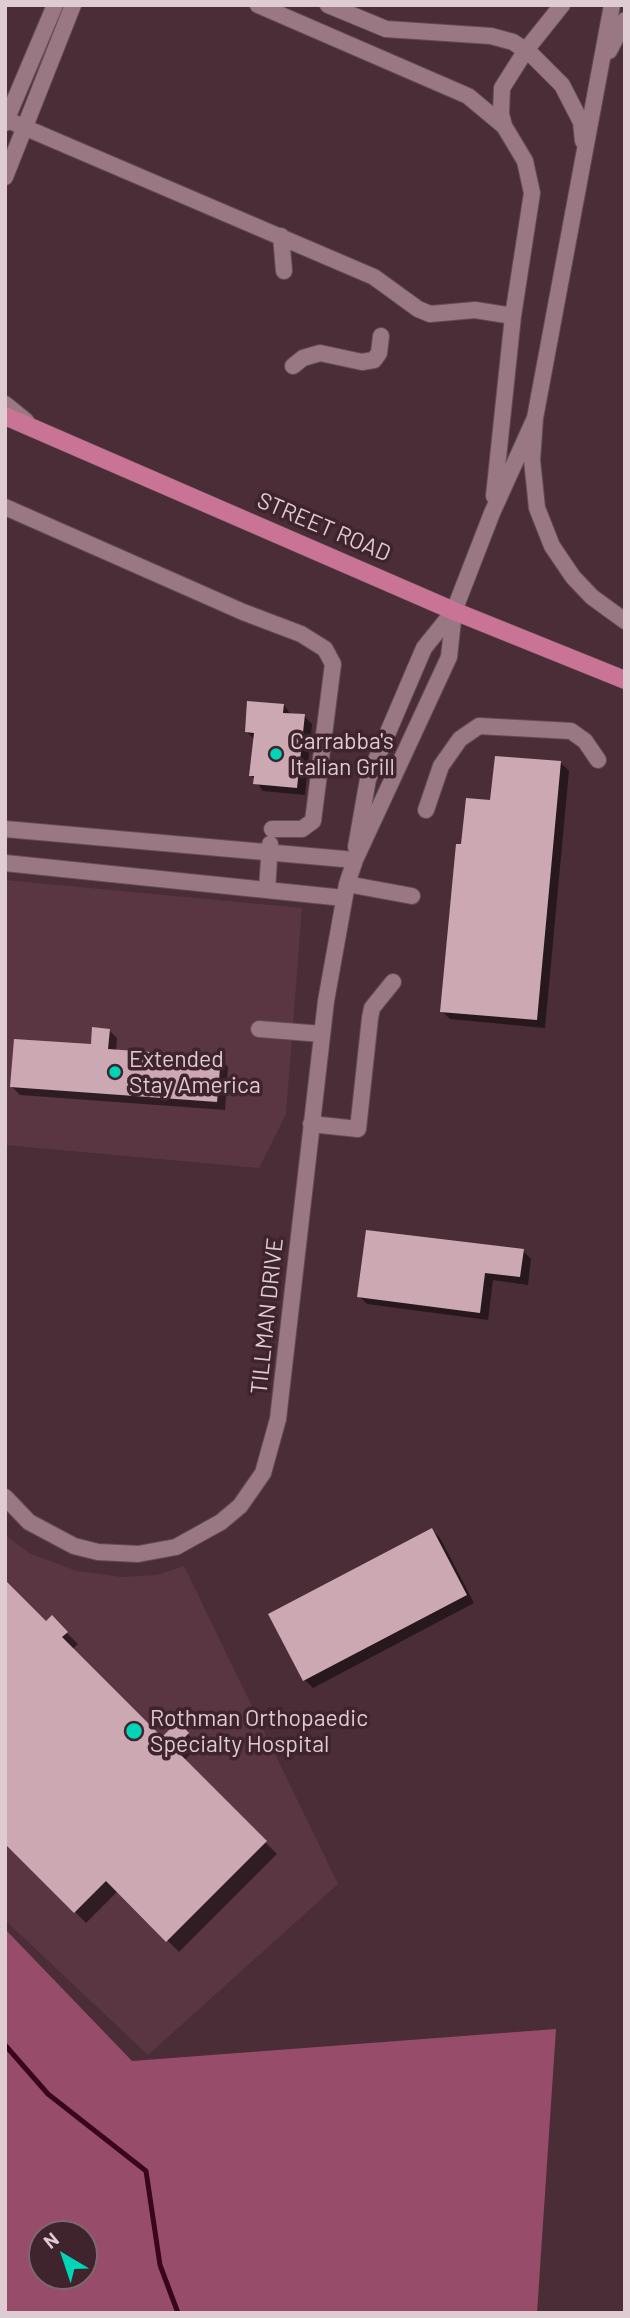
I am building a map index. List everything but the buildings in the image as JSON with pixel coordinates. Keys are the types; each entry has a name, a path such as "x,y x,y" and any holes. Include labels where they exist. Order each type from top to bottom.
{"main road":[{"name":"STREET ROAD","path":"5,416 454,611 625,680"}],"street":[{"path":"55,5 6,120 374,277 406,302 430,314 483,311 513,316"},
{"path":"5,177 73,5"},
{"path":"258,5 468,96 504,126"},
{"path":"328,5 386,29 491,36 513,42 526,50 562,85 581,122 584,158"},
{"path":"492,513 513,316 532,193 525,161 504,126 500,114 502,88 526,50 562,5"},
{"path":"612,5 535,418 533,485 543,528 573,577 592,597 625,621"},
{"path":"600,73 625,20"},
{"path":"281,236 284,271"},
{"path":"293,366 303,358 320,353 362,362 374,359 379,353 382,336"},
{"path":"5,404 36,429"},
{"path":"454,611 492,513 535,418"},
{"path":"6,511 301,634 325,649 333,664 313,821 303,829 270,842"},
{"name":"TILLMAN DRIVE","path":"355,860 368,779 424,648 454,611"},
{"name":"TILLMAN DRIVE","path":"5,1497 18,1513 47,1534 74,1546 98,1552 138,1554 192,1540 221,1522 249,1495 263,1473 278,1419 322,1034 345,891 355,860 449,657 454,611"},
{"path":"426,810 441,766 460,739 479,726 570,731 585,741 598,760"},
{"path":"5,829 270,842 355,860"},
{"path":"267,890 270,842"},
{"path":"5,863 267,890 345,891 412,896"},
{"path":"312,1124 358,1129 372,1008 393,982"},
{"path":"259,1029 322,1034"},
{"path":"5,1525 18,1513"}],"shaded area":[{"path":"5,880 302,908 286,1114 259,1168 5,1145"},
{"name":"Rothman Orthopaedic Specialty Hospital","path":"5,1535 29,1553 77,1571 122,1577 157,1575 184,1566 338,1884 148,2055 5,1920"},
{"path":"5,1929 132,2061 556,2029 537,2313 5,2313"}],"waterway":[{"path":"5,2045 48,2094 146,2171 160,2265 178,2313"}],"place":[{"name":"Carrabba's Italian Grill","path":"276,754"},
{"name":"Extended Stay America","path":"115,1072"},
{"name":"Rothman Orthopaedic Specialty Hospital","path":"134,1731"}]}
